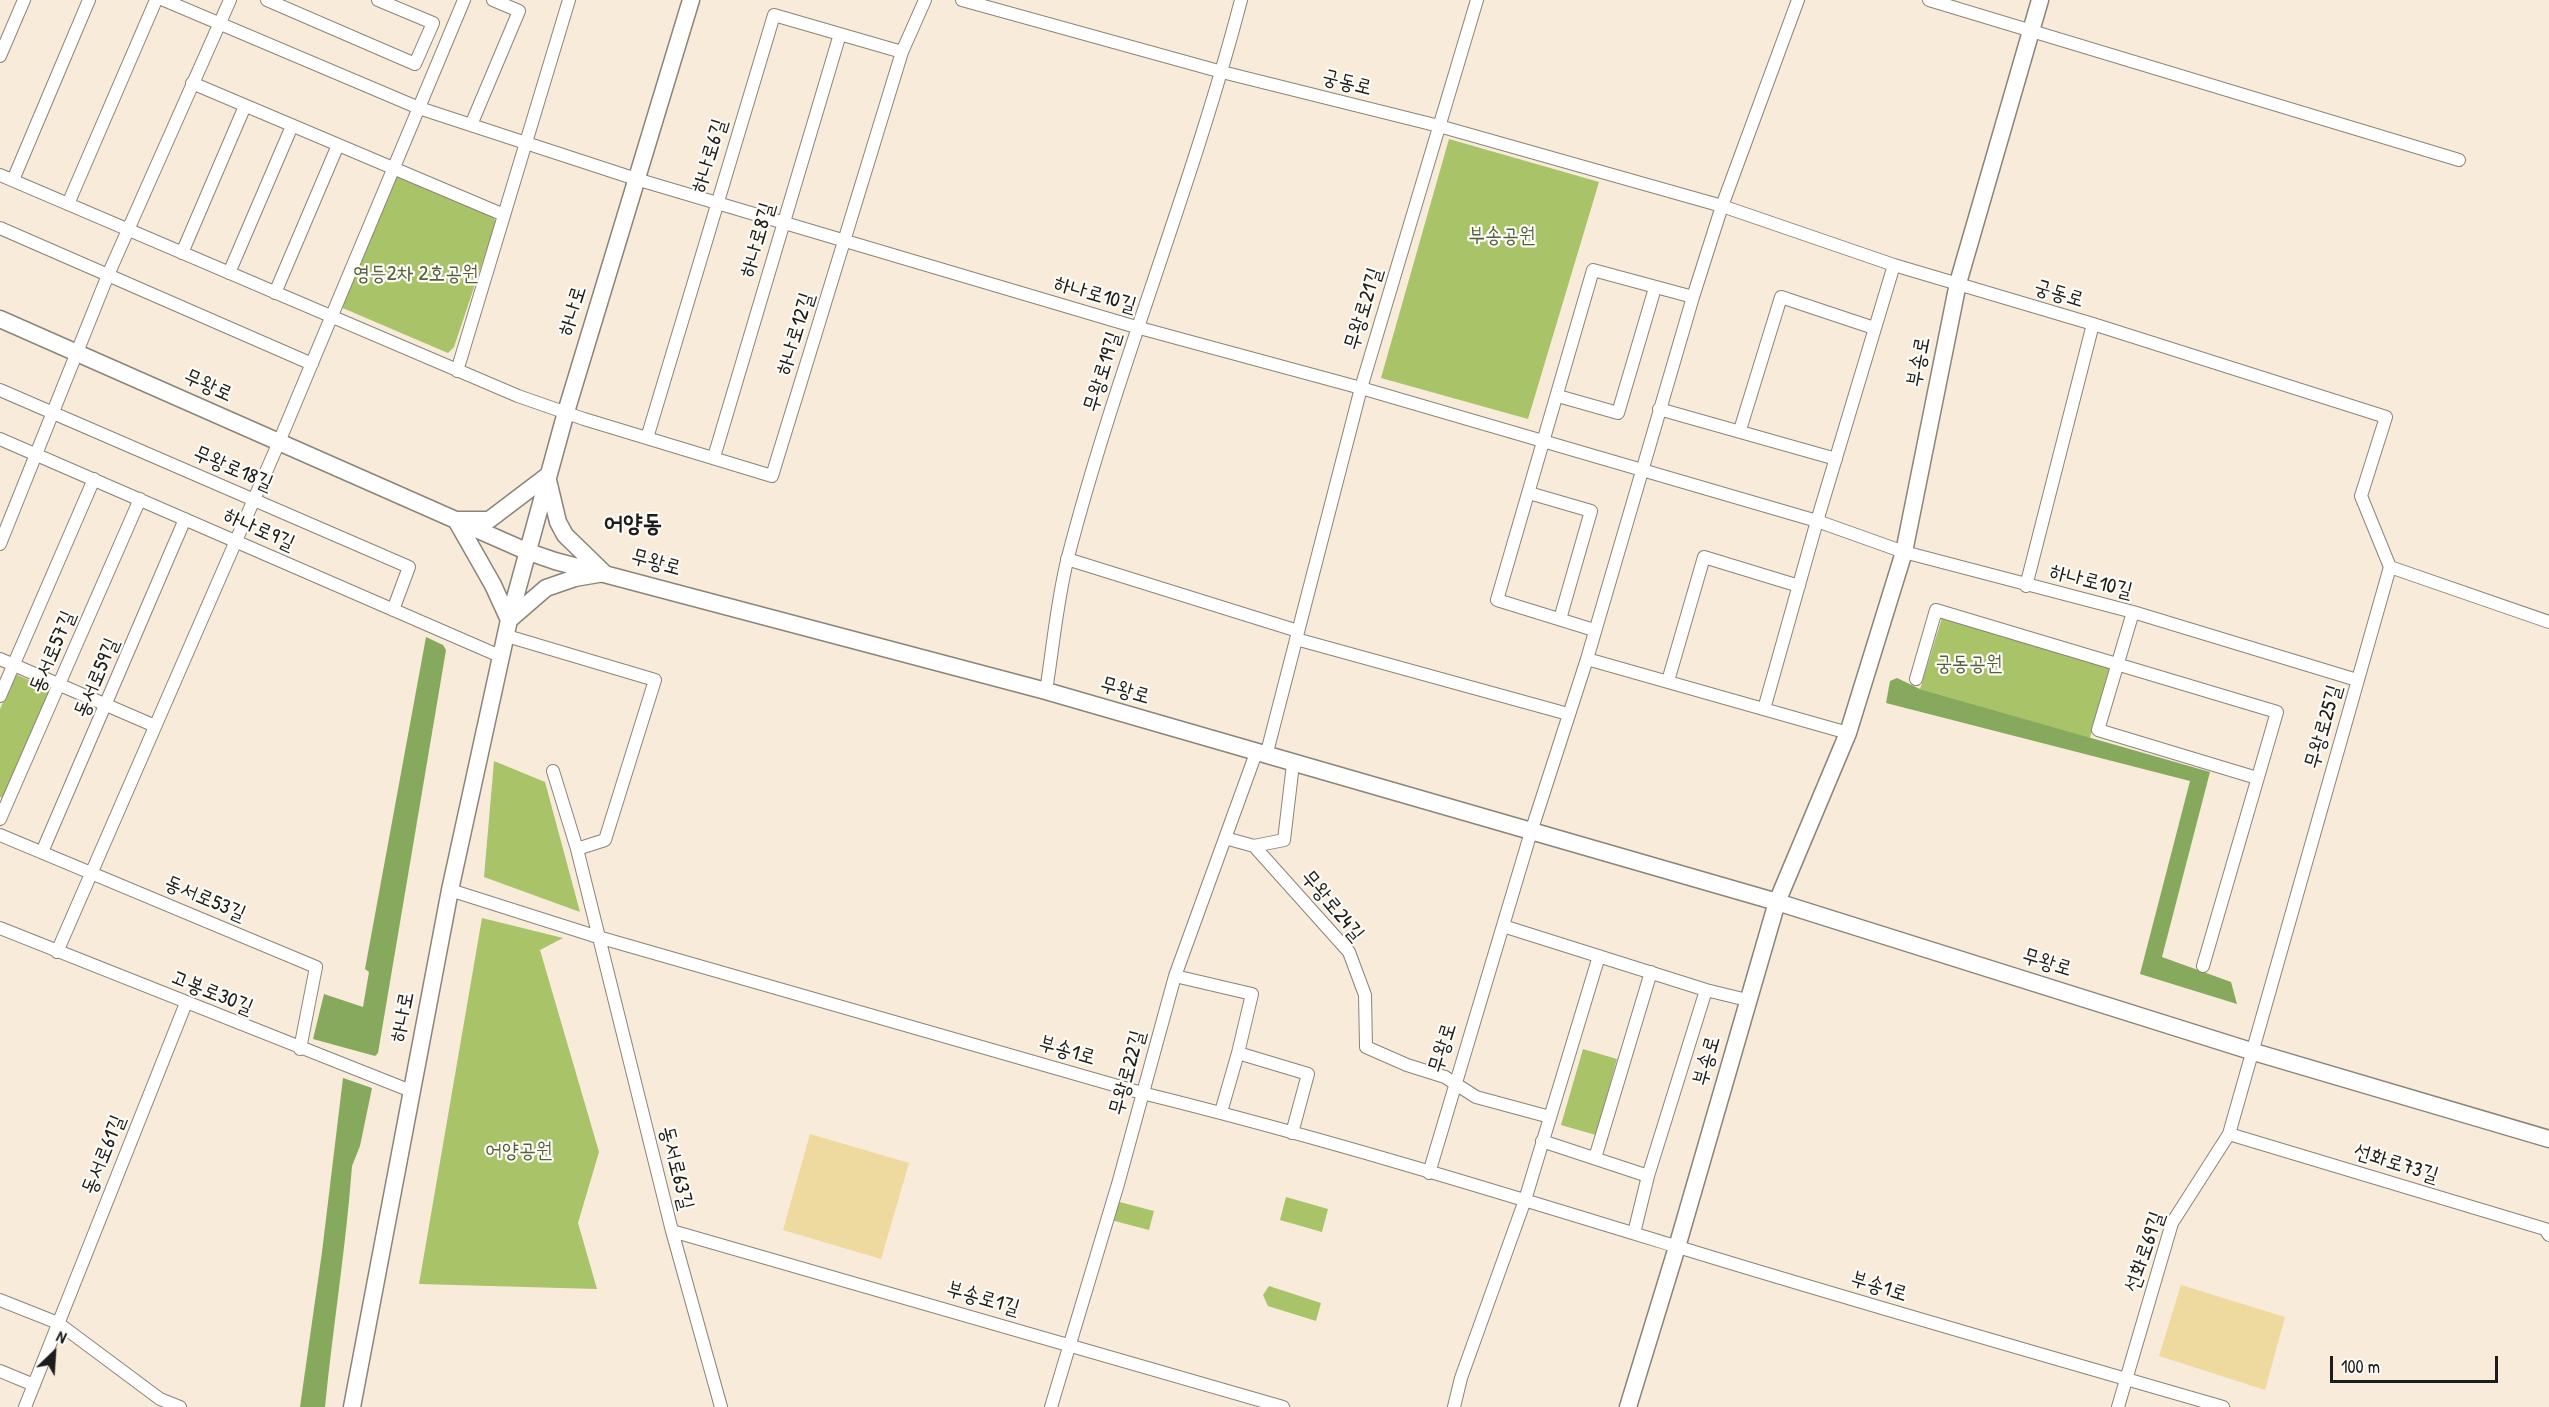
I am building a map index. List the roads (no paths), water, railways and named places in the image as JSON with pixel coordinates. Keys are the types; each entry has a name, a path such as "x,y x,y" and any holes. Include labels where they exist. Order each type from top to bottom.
{"street":[{"path":"0,56 24,0"},
{"path":"13,180 89,0"},
{"path":"68,204 156,0"},
{"name":"하나로10길","path":"164,0 419,108 636,179 1136,327 1361,388 1816,521 1904,552 2026,586 2133,612 2357,680"},
{"path":"0,544 52,412 79,354 108,275 230,0"},
{"path":"267,0 415,64 433,23 378,0"},
{"path":"57,952 279,442 464,0"},
{"path":"471,125 519,11 493,0"},
{"path":"457,371 569,0"},
{"name":"하나로","path":"352,1407 450,890 526,551 691,0"},
{"name":"하나로12길","path":"0,175 457,371 566,412 772,476 902,52 925,0"},
{"name":"궁동로","path":"962,0 1222,72 1439,126 1722,207 1894,266 2093,324 2386,417 2361,496 2390,567"},
{"name":"무왕로19길","path":"1046,692 1067,559 1136,327 1222,72 1241,0"},
{"name":"무왕로21길","path":"1261,754 1298,635 1361,388 1477,0"},
{"path":"1531,832 1587,659 1693,297 1722,207 1798,0"},
{"path":"1929,0 2458,160"},
{"name":"부송로","path":"1628,1407 1777,902 1848,733 1904,552 1958,283 2040,0"},
{"name":"하나로6길","path":"647,438 774,15 902,52"},
{"name":"하나로8길","path":"714,457 840,34"},
{"path":"192,83 504,215"},
{"path":"182,253 245,106"},
{"path":"229,273 292,126"},
{"path":"275,293 338,145"},
{"path":"0,228 312,364"},
{"path":"1764,709 1816,521 1894,266"},
{"path":"1594,630 1497,600 1593,270 1693,297"},
{"path":"1558,396 1618,413 1655,288"},
{"path":"1740,430 1781,297 1874,328"},
{"name":"무왕로","path":"0,319 526,551 1046,692 1777,902 2254,1052 2549,1139"},
{"path":"2026,586 2093,324"},
{"name":"무왕로18길","path":"0,390 409,567 393,610"},
{"path":"1659,409 1740,430 1836,459"},
{"name":"하나로9길","path":"0,439 502,657"},
{"path":"508,628 493,585 456,520 489,520 547,476 558,522 565,535 604,573"},
{"path":"0,696 94,479"},
{"path":"1529,493 1591,511 1560,619"},
{"name":"동서로57길","path":"0,819 140,499"},
{"name":"동서로59길","path":"42,852 185,519"},
{"path":"1668,681 1704,557 1799,586"},
{"path":"1067,559 1298,635 1568,714"},
{"path":"2390,567 2549,622"},
{"name":"무왕로25길","path":"2254,1052 2390,567"},
{"path":"508,628 546,588 575,578 604,573"},
{"path":"1916,680 1936,610 2277,712 2203,966"},
{"path":"2133,612 2098,730 2257,778"},
{"path":"508,628 655,680 605,840 577,849"},
{"path":"0,659 155,726"},
{"path":"1587,659 1848,733"},
{"name":"무왕로22길","path":"1051,1407 1118,1184 1175,976 1225,838 1261,754"},
{"path":"1225,838 1254,846 1284,840 1293,764"},
{"path":"553,771 577,849 598,937"},
{"name":"무왕로","path":"1429,1173 1531,832"},
{"name":"동서로53길","path":"0,835 316,967 300,1049"},
{"name":"무왕로24길","path":"1254,846 1348,952 1365,995 1366,1047 1407,1065 1444,1077 1476,1097 1550,1117"},
{"name":"부송1로","path":"450,890 598,937 1142,1093 1221,1112 1525,1200 1936,1325 2223,1407"},
{"path":"1503,926 1706,990 1747,1000"},
{"name":"고봉로30길","path":"0,928 300,1049 411,1091"},
{"name":"동서로63길","path":"598,937 672,1231 721,1407"},
{"path":"1454,1407 1461,1378 1525,1200 1599,956"},
{"path":"1595,1158 1651,972"},
{"path":"1175,976 1252,994 1221,1112"},
{"path":"1634,1233 1648,1176 1706,990"},
{"name":"동서로61길","path":"25,1407 186,1003"},
{"name":"선화로69길","path":"2118,1407 2172,1223 2229,1134 2254,1052"},
{"path":"1238,1053 1308,1074 1292,1133"},
{"name":"선화로73길","path":"2229,1134 2545,1229 2549,1235"},
{"path":"1542,1141 1648,1176"},
{"name":"부송로1길","path":"672,1231 1283,1407"},
{"path":"0,1300 58,1323 160,1399 180,1407"},
{"path":"0,1371 34,1385"}],"district":[{"name":"어양동","path":"633,525"}],"park label":[{"name":"부송공원","path":"1502,236"},
{"name":"영등2차 2호공원","path":"416,274"},
{"name":"궁동공원","path":"1969,664"},
{"name":"어양공원","path":"519,1151"}]}
